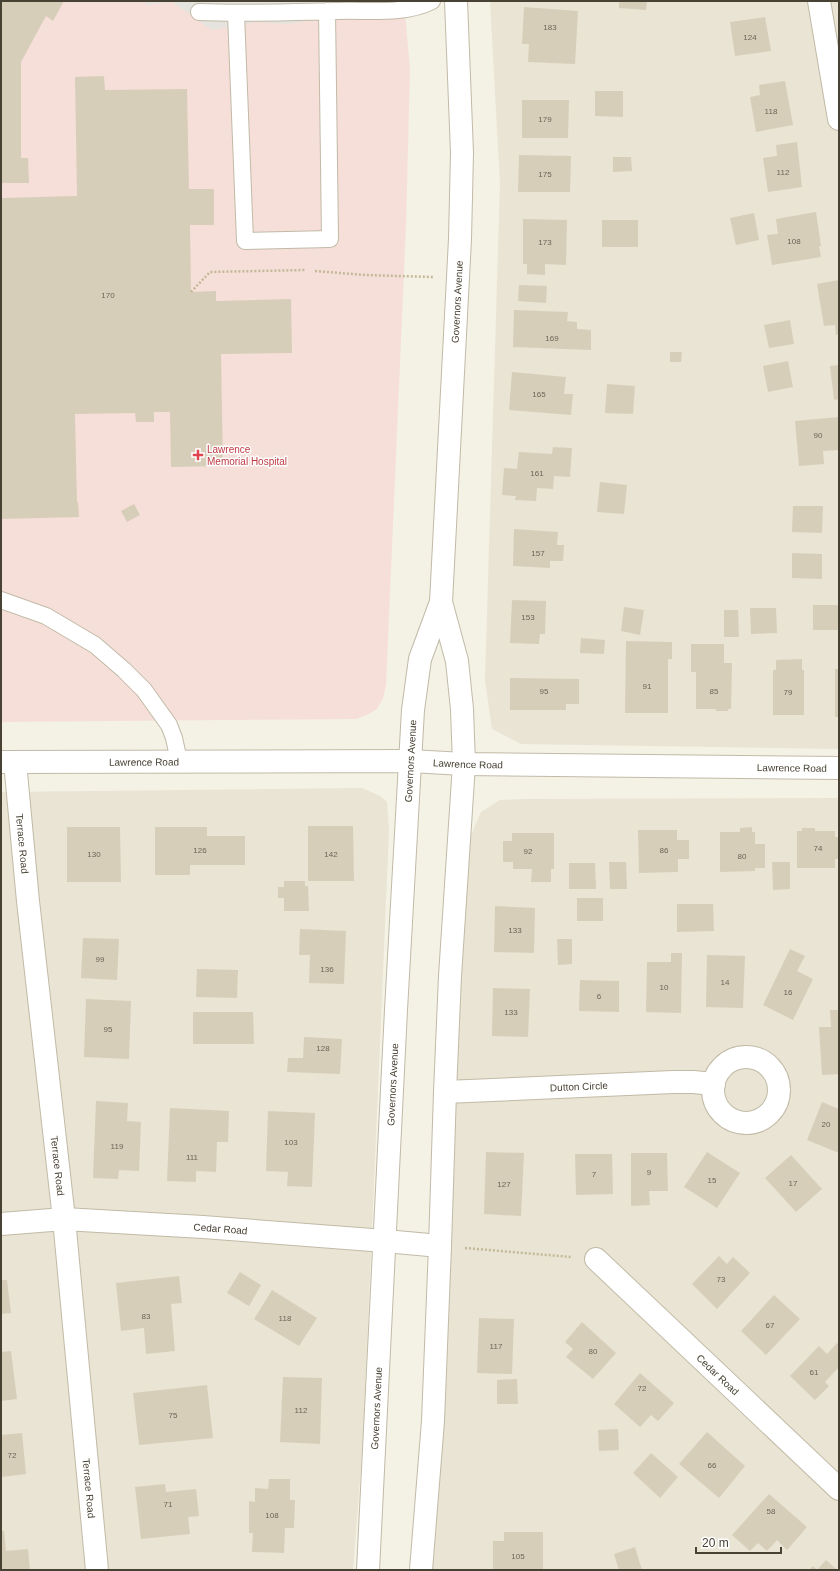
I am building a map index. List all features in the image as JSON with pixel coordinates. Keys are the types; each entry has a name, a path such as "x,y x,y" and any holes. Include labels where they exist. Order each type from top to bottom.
{"street":[{"name":"Governors Avenue","path":"368,1570 396,1010 413,710 420,659 441,602 460,239 462,153 456,1"},
{"path":"819,1 839,119"},
{"name":"Governors Avenue","path":"421,1570 433,1422 444,1092 464,764 462,709 457,661 441,602"},
{"name":"Lawrence Road","path":"8,762 410,761 464,764 839,768"},
{"name":"Terrace Road","path":"8,762 28,900 64,1219 97,1570"},
{"name":"Dutton Circle","path":"444,1092 673,1082 705,1082 714,1084"},
{"name":"Cedar Road","path":"1,1224 64,1219 203,1227 440,1246"},
{"name":"Cedar Road","path":"596,1260 839,1489"}],"lane":[{"path":"199,12 236,14 385,11 421,6 432,1"},
{"path":"236,14 245,241 330,239 327,11"},
{"path":"1,600 46,616 95,645 124,670 144,690 169,725 174,738 179,761"}],"path":[{"path":"191,292 210,272 305,270"},
{"path":"315,271 402,277"},
{"path":"440,1246 596,1260"}],"shaded area":[{"name":"Lawrence Memorial Hospital","path":"1,1 404,1 410,69 406,225 386,685 383,698 377,709 367,715 356,719 1,722"},
{"path":"146,1 343,1 327,18 287,24 256,22 212,30 172,2 146,5"},
{"path":"490,1 839,1 839,749 521,744 492,729 485,680 500,184"},
{"path":"362,788 380,796 387,802 389,831 363,1440 353,1570 1,1570 1,792"},
{"path":"839,798 839,1570 429,1570 467,845 481,812 500,800 524,799"}],"building":[{"path":"2,1 64,1 53,21 46,16 21,62 21,158 28,158 29,183 1,183"},
{"path":"619,1 647,1 646,10 619,8"},
{"path":"524,7 578,11 575,64 528,62 529,44 522,44"},
{"path":"765,17 771,51 735,56 730,22"},
{"path":"104,76 105,90 187,89 189,189 214,189 214,225 190,225 191,292 216,291 216,301 291,299 292,353 221,354 223,466 171,467 170,412 154,412 154,422 136,422 135,413 75,414 77,502 79,517 1,519 1,198 77,196 75,77"},
{"path":"785,81 793,125 756,132 750,97 760,95 759,85"},
{"path":"595,91 623,91 623,117 595,116"},
{"path":"522,100 569,100 568,138 522,138"},
{"path":"797,142 802,187 768,192 763,158 777,156 776,145"},
{"path":"519,155 571,156 570,192 518,192"},
{"path":"613,157 631,157 632,171 613,172"},
{"path":"816,212 821,246 819,246 821,257 772,265 767,235 778,234 776,219"},
{"path":"754,213 759,240 736,245 730,218"},
{"path":"523,219 567,220 566,265 545,264 545,275 527,274 527,264 523,264"},
{"path":"602,220 638,220 638,247 602,247"},
{"path":"839,280 839,334 836,335 835,325 824,326 817,284"},
{"path":"519,285 547,286 546,303 518,301"},
{"path":"514,310 568,312 567,321 577,322 577,329 591,330 591,350 513,347"},
{"path":"790,320 794,344 769,348 764,325"},
{"path":"670,352 682,352 681,362 670,362"},
{"path":"788,361 793,387 768,392 763,366"},
{"path":"839,365 839,399 834,400 830,366"},
{"path":"512,372 566,377 564,394 573,394 571,415 509,410"},
{"path":"607,384 635,386 633,414 605,413"},
{"path":"839,417 839,450 823,451 824,464 799,466 795,421"},
{"path":"553,447 572,448 570,477 554,476 553,489 537,488 536,501 515,500 516,496 502,495 504,468 517,469 519,452 552,454"},
{"path":"600,482 627,485 624,514 597,512"},
{"path":"134,504 140,515 127,522 121,511"},
{"path":"793,506 823,506 822,533 792,532"},
{"path":"514,529 558,532 557,545 564,545 563,561 550,561 550,568 513,566"},
{"path":"792,553 822,554 822,579 792,578"},
{"path":"512,600 546,601 545,634 540,634 539,644 510,643"},
{"path":"813,605 839,605 838,630 813,630"},
{"path":"624,607 644,610 640,635 621,631"},
{"path":"750,608 776,608 777,633 751,634"},
{"path":"724,610 738,610 739,637 724,637"},
{"path":"581,638 605,640 604,654 580,653"},
{"path":"626,641 672,642 672,659 668,659 668,713 625,713"},
{"path":"691,644 724,644 724,663 732,663 731,709 728,709 728,711 716,711 716,709 696,709 696,672 691,672"},
{"path":"802,659 802,670 804,670 804,715 773,715 773,670 776,670 776,660"},
{"path":"835,669 839,669 839,717 835,717"},
{"path":"510,678 579,679 579,704 566,704 566,710 510,710"},
{"path":"308,826 353,826 354,881 308,881"},
{"path":"67,827 120,827 121,882 67,882"},
{"path":"155,827 207,827 207,836 245,836 245,865 190,865 190,875 155,875"},
{"path":"752,827 752,832 755,832 755,844 765,844 765,868 755,868 755,871 720,872 720,832 740,832 740,828"},
{"path":"802,828 815,828 815,831 835,831 835,837 839,837 839,859 835,859 835,868 797,868 797,831 802,831"},
{"path":"638,830 677,830 677,840 689,840 689,859 678,859 678,872 639,873"},
{"path":"512,833 554,833 554,869 551,869 551,882 531,882 532,869 513,869 513,862 503,862 503,841 512,841"},
{"path":"609,862 626,862 627,889 610,889"},
{"path":"772,862 790,862 790,889 773,890"},
{"path":"569,863 595,863 596,889 569,889"},
{"path":"284,881 305,881 305,886 308,886 309,911 284,911 284,898 278,898 278,887 284,887"},
{"path":"577,898 603,898 603,921 577,921"},
{"path":"677,904 713,904 714,931 677,932"},
{"path":"495,906 535,908 534,953 494,952"},
{"path":"300,929 346,931 344,984 309,983 310,955 299,955"},
{"path":"83,938 119,939 117,980 81,978"},
{"path":"557,939 572,939 572,964 558,965"},
{"path":"790,949 805,956 797,971 813,979 793,1020 763,1005"},
{"path":"671,953 682,953 681,1013 646,1012 647,962 671,962"},
{"path":"707,955 745,956 743,1008 706,1007"},
{"path":"197,969 238,970 237,998 196,997"},
{"path":"580,980 619,981 619,1012 579,1011"},
{"path":"493,988 530,989 528,1037 492,1036"},
{"path":"86,999 131,1001 129,1059 84,1057"},
{"path":"830,1010 839,1010 839,1074 822,1075 819,1027 831,1027"},
{"path":"193,1012 253,1012 254,1044 193,1044"},
{"path":"304,1037 342,1039 340,1074 287,1072 288,1058 303,1058"},
{"path":"96,1101 128,1103 127,1121 141,1122 139,1171 119,1170 118,1179 93,1178"},
{"path":"822,1102 839,1109 839,1153 807,1140"},
{"path":"170,1108 229,1111 228,1142 217,1142 216,1172 196,1171 196,1182 167,1181"},
{"path":"268,1111 315,1113 312,1187 287,1186 288,1172 266,1171"},
{"path":"486,1152 524,1153 521,1216 484,1214"},
{"path":"707,1152 740,1173 717,1208 684,1187"},
{"path":"631,1153 667,1153 668,1191 649,1191 650,1205 631,1206"},
{"path":"575,1154 612,1154 613,1194 576,1195"},
{"path":"791,1155 822,1189 796,1212 765,1178"},
{"path":"719,1256 727,1264 733,1257 750,1273 717,1309 692,1284"},
{"path":"240,1272 261,1285 249,1306 227,1293"},
{"path":"179,1276 182,1303 171,1304 175,1351 146,1354 144,1328 121,1331 116,1283"},
{"path":"1,1280 7,1280 11,1313 1,1314"},
{"path":"272,1290 317,1318 299,1346 254,1319"},
{"path":"774,1295 800,1319 766,1355 741,1331"},
{"path":"479,1318 514,1319 512,1374 477,1373"},
{"path":"582,1322 616,1353 593,1379 566,1357 573,1349 565,1342"},
{"path":"837,1343 839,1345 839,1367 825,1382 829,1386 815,1400 790,1376 819,1346 827,1354"},
{"path":"11,1351 17,1399 1,1401 1,1352"},
{"path":"640,1373 674,1403 658,1421 651,1415 640,1427 614,1404"},
{"path":"283,1377 322,1378 320,1444 280,1442"},
{"path":"517,1379 518,1404 497,1404 497,1380"},
{"path":"207,1385 213,1438 139,1445 133,1393"},
{"path":"618,1429 619,1450 599,1451 598,1430"},
{"path":"707,1432 745,1466 719,1498 679,1464"},
{"path":"22,1433 26,1474 1,1477 1,1435"},
{"path":"651,1453 678,1477 660,1498 633,1473"},
{"path":"269,1479 290,1479 290,1500 295,1500 294,1528 285,1528 284,1553 252,1552 253,1533 249,1533 249,1501 255,1502 255,1488 268,1489"},
{"path":"165,1484 166,1492 196,1489 199,1516 188,1517 190,1534 141,1539 135,1487"},
{"path":"769,1494 807,1527 787,1550 777,1540 767,1551 758,1543 750,1551 732,1535"},
{"path":"1,1531 4,1531 6,1551 28,1549 30,1570 1,1570"},
{"path":"504,1532 543,1532 543,1570 493,1570 493,1541 504,1541"},
{"path":"635,1547 642,1570 619,1570 614,1554"},
{"path":"826,1560 837,1570 817,1570"},
{"path":"813,1566 817,1570 809,1570"}],"place":[{"name":"Lawrence Memorial Hospital","path":"198,455"}]}
